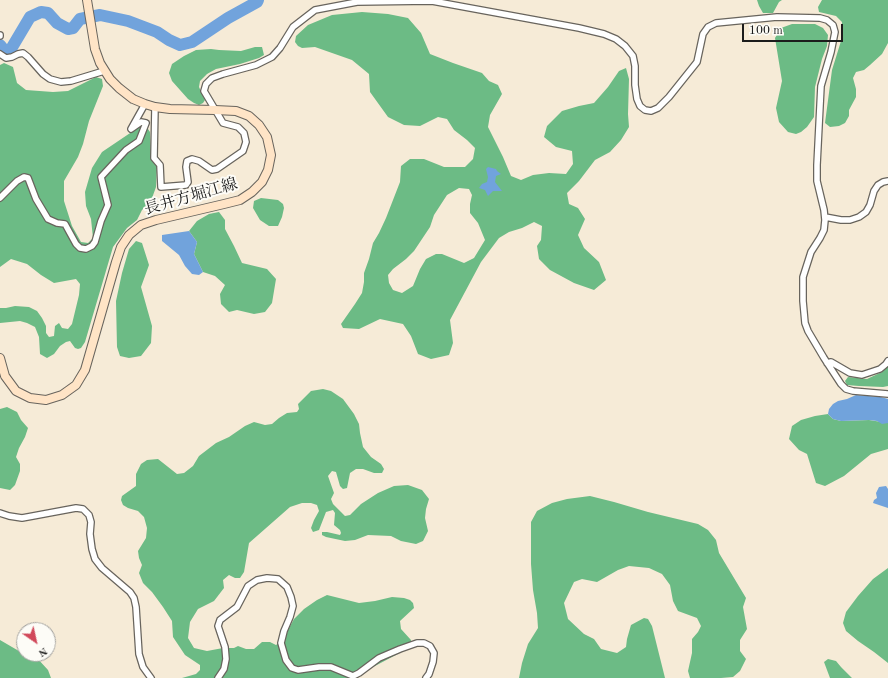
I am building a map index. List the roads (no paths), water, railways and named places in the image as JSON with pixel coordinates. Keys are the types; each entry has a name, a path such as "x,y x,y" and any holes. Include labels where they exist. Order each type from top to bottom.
{"main road":[{"name":"長井方堀江線","path":"0,358 5,376 16,391 30,398 46,400 62,395 76,385 85,370 121,246 129,235 141,225 156,220 240,200 252,192 262,182 268,170 271,155 267,137 259,125 250,116 236,111 170,110 155,107 133,98 110,79 100,63 95,49 87,0"}],"street":[{"path":"155,107 154,158 160,165 161,187 186,186 188,182 186,167 188,161 192,159 199,161 212,170 217,169 244,151 246,142 244,133 238,127 223,123 204,91 206,84 212,78 256,65 272,57 280,48 293,27 315,10 357,2 432,1 604,34 616,39 625,46 633,56 637,99 640,106 645,110 652,111 658,108 669,97 697,62 703,34 708,28 716,23 777,17 820,18 828,20 833,25 835,32 821,86 817,165 817,181 825,217 824,230 811,252 802,277 805,323 808,331 827,363 846,389 888,394"},
{"path":"0,54 6,58 23,53 42,74 50,80 61,82 71,81 104,71"},
{"path":"0,198 17,181 24,177 28,178 36,199 48,219 57,223 65,224 76,244 80,248 86,249 92,246 95,242 101,221 108,205 101,177 126,150 139,141 146,123 141,122 131,129 145,104"},
{"path":"825,217 841,220 850,220 859,217 866,212 878,185 888,181"},
{"path":"827,363 831,362 850,373 862,375 880,369 888,360"},
{"path":"0,513 22,518 76,508 83,509 89,515 91,522 90,539 95,559 102,568 130,592 134,598 140,654 143,667 151,678"},
{"path":"218,678 224,669 226,659 225,647 218,626 220,620 237,607 248,586 257,580 267,578 278,579 287,587 291,597 293,606 281,643 286,660 292,668 298,670 331,667 353,676 380,658 417,643 424,643 430,646 434,653 431,668 426,678"}],"water":[{"path":"488,167 496,169 501,174 496,176 495,182 502,191 493,191 488,196 485,190 479,188 482,184 487,182 488,177 486,169"},
{"path":"189,231 197,242 194,254 203,272 199,275 192,274 185,266 179,255 162,241 162,235"},
{"path":"856,395 888,399 888,423 882,424 877,421 869,420 841,421 833,419 828,414 829,409 833,404"},
{"path":"886,486 888,489 888,508 873,503 877,498 876,493 879,487"}],"waterway":[{"path":"0,45 5,51 11,49 30,17 41,12 48,13 57,23 68,29 73,28 80,19 100,15 128,21 157,32 180,45 192,42 258,0"}]}
